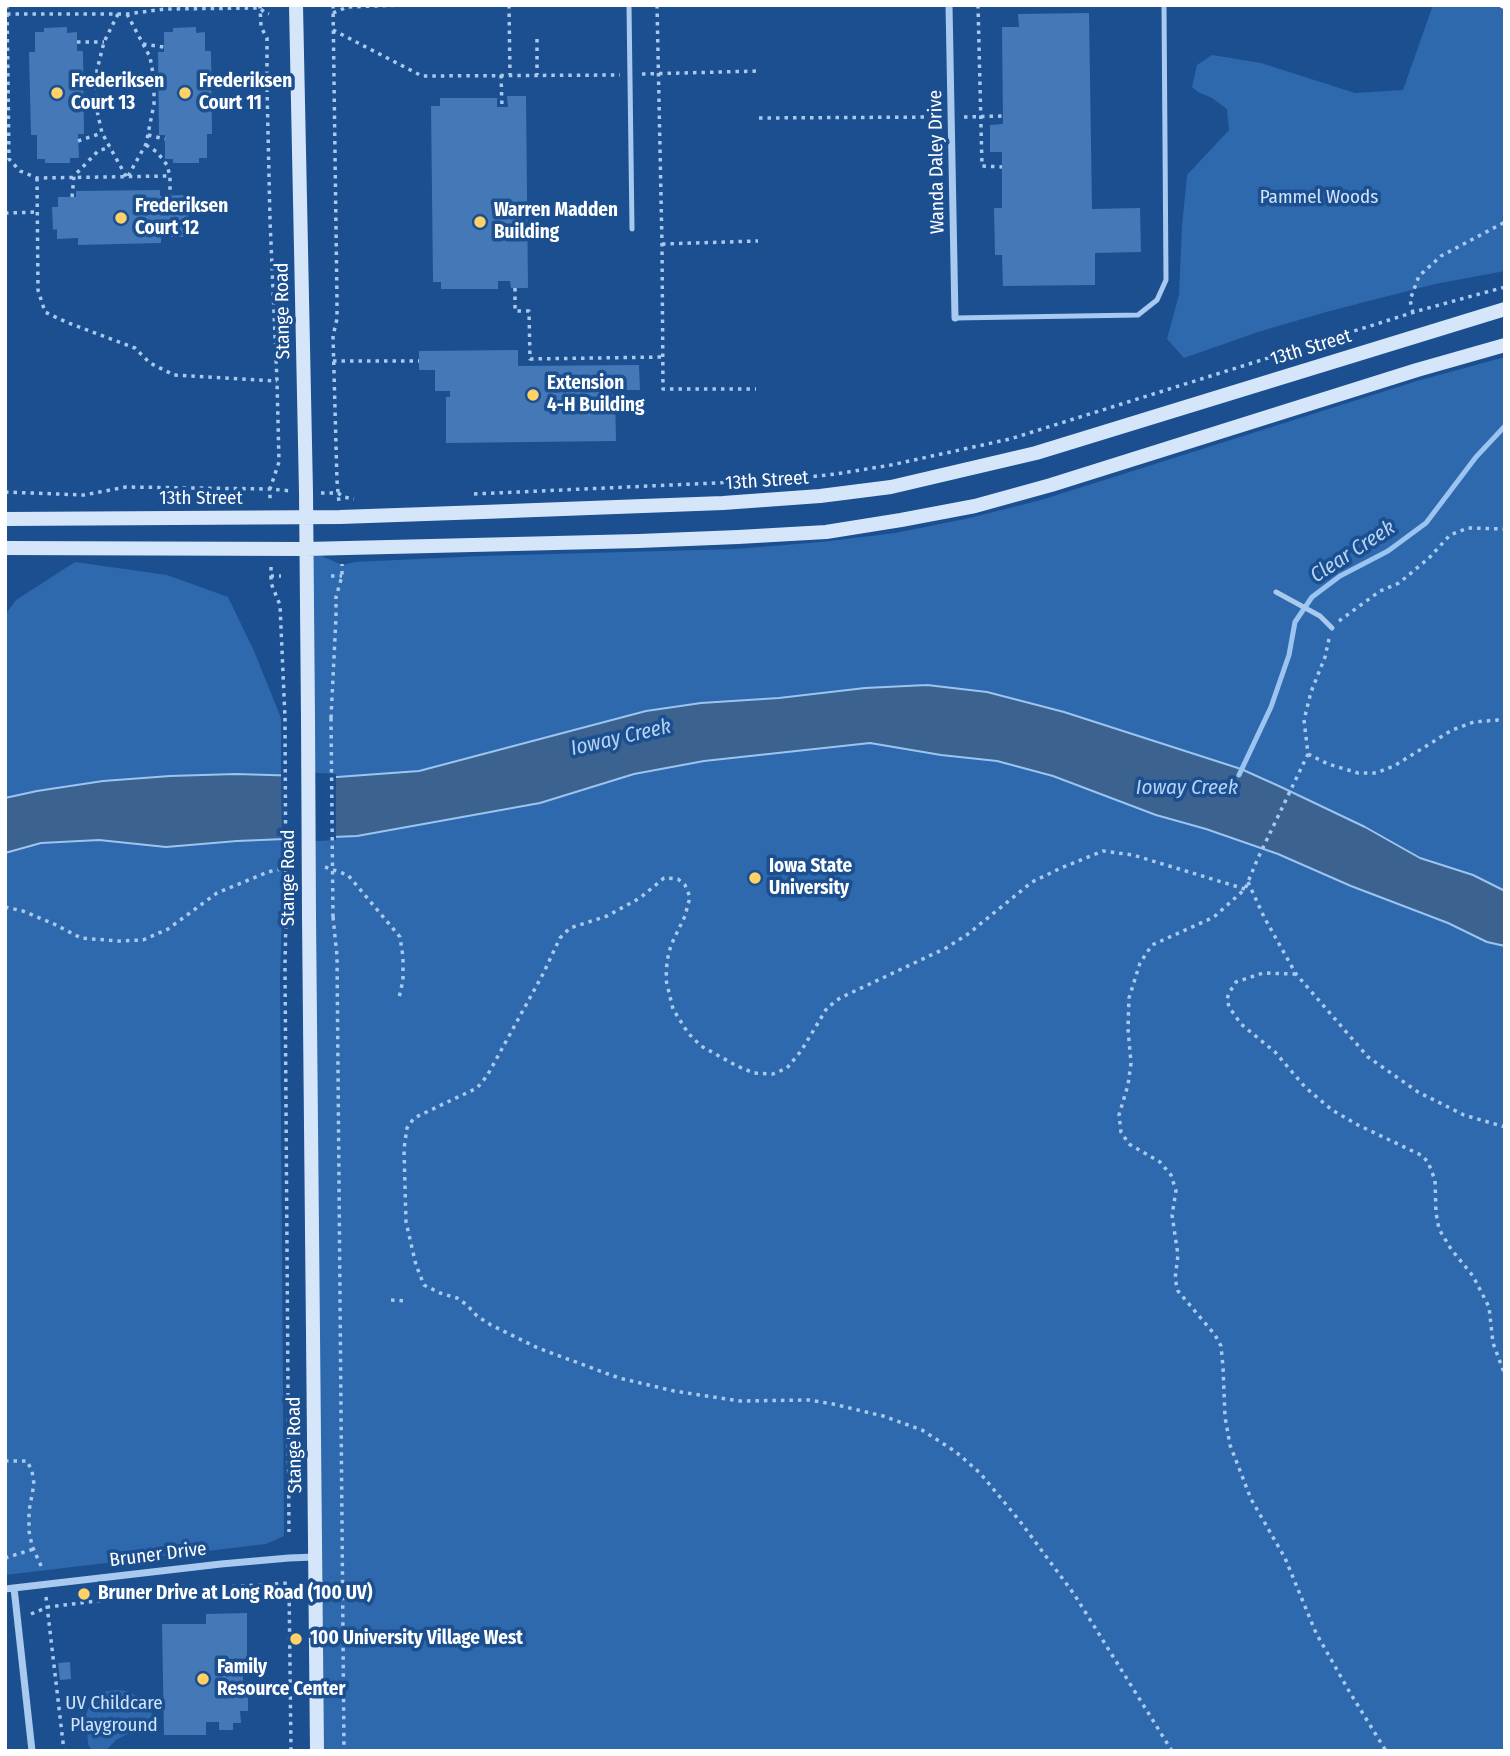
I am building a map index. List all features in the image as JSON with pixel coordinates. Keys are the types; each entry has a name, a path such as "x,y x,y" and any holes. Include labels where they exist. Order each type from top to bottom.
{"main road":[{"name":"Stange Road","path":"296,5 306,517 317,1751"},
{"name":"13th Street","path":"5,519 306,517 723,503 820,496 891,487 1036,453 1505,309"},
{"path":"5,548 306,549 738,537 826,532 975,506 1505,345"}],"street":[{"name":"Wanda Daley Drive","path":"949,5 956,318"},
{"name":"Bruner Drive","path":"10,1589 221,1564 315,1558"},
{"path":"10,1589 32,1751"}],"lane":[{"path":"629,5 632,229"},
{"path":"956,318 1138,315 1157,300 1166,280 1164,5"},
{"path":"1276,592 1320,616 1332,628"}],"path":[{"path":"7,5 8,160 20,171 37,178 170,176"},
{"path":"333,5 337,319 332,336 339,502"},
{"path":"333,13 347,7 403,5"},
{"path":"509,5 510,75"},
{"path":"657,5 663,389 756,389"},
{"path":"978,5 982,166 1002,167"},
{"path":"6,14 128,14 165,9 260,6"},
{"path":"260,6 269,14"},
{"path":"260,6 261,27 267,38 278,381 279,462 270,489 271,502"},
{"path":"118,14 104,42 97,70 96,106 102,133 128,178"},
{"path":"128,14 150,57 153,79 153,104 146,145 128,178"},
{"path":"333,30 422,76 631,75 759,71"},
{"path":"537,39 537,75"},
{"path":"77,43 104,42"},
{"path":"143,44 164,47"},
{"path":"501,75 502,107"},
{"path":"759,118 1003,116"},
{"path":"78,141 102,133"},
{"path":"148,135 165,139"},
{"path":"146,145 157,152 167,165 170,195"},
{"path":"72,197 74,176 98,151 110,147"},
{"path":"37,178 38,290 45,312 135,348 150,363 174,375 278,381"},
{"path":"5,213 38,212"},
{"path":"1413,313 1410,300 1419,276 1441,257 1505,222"},
{"path":"662,244 758,242"},
{"path":"471,494 781,480 891,465 1010,439 1413,313 1505,287"},
{"path":"515,288 515,311 528,311 530,359 663,357"},
{"path":"333,361 419,361"},
{"path":"5,492 85,495 126,487 281,491"},
{"path":"331,493 365,499"},
{"path":"1386,1751 1316,1633 1285,1558 1251,1499 1240,1472 1230,1444 1225,1417 1221,1346 1209,1327 1178,1291 1175,1279 1178,1255 1172,1215 1176,1191 1171,1175 1160,1162 1129,1144 1121,1132 1119,1115 1128,1085 1130,1063 1129,998 1140,963 1152,944 1214,917 1245,889 1308,754 1304,720 1332,628 1380,591 1399,583 1429,558 1450,535 1468,528 1505,529"},
{"path":"342,565 336,597 331,718 337,956 344,1751"},
{"path":"271,567 271,583 280,605 285,718 289,1532"},
{"path":"271,576 281,576"},
{"path":"331,576 342,576"},
{"path":"1308,754 1328,764 1359,773 1376,773 1394,766 1452,730 1474,722 1505,722"},
{"path":"1172,1751 1074,1594 980,1473 956,1452 922,1430 883,1416 833,1404 797,1400 740,1401 674,1391 619,1378 538,1348 491,1325 457,1298 424,1284 416,1265 406,1222 404,1149 407,1128 414,1118 477,1088 487,1076 560,938 570,928 607,916 640,898 664,878 678,879 685,885 690,897 667,961 669,997 680,1022 701,1046 737,1066 754,1073 774,1074 787,1068 827,1009 840,998 946,948 968,934 1032,882 1103,851 1133,855 1245,889"},
{"path":"5,906 54,924 81,938 143,940 168,929 217,893 268,872 296,865"},
{"path":"316,866 348,875 400,937 403,980 399,998"},
{"path":"1248,882 1296,974 1368,1056 1418,1092 1464,1115 1505,1127"},
{"path":"1296,974 1263,973 1236,982 1227,999 1229,1007 1241,1024 1275,1052 1305,1087 1332,1110 1421,1155 1427,1162 1435,1180 1439,1229 1473,1276 1489,1307 1493,1343 1505,1375"},
{"path":"391,1300 406,1301"},
{"path":"5,1461 27,1461 32,1471 34,1485 29,1511 29,1531 43,1570"},
{"path":"5,1558 34,1549"},
{"path":"31,1614 48,1607 195,1589 289,1583 290,1751"},
{"path":"46,1597 64,1751"}],"green space":[{"name":"Pammel Woods","path":"1433,5 1505,5 1505,271 1435,284 1326,312 1184,358 1167,339 1179,295 1187,175 1229,130 1227,109 1192,87 1197,65 1212,55 1261,63 1355,93 1403,90"},
{"path":"1505,357 1505,1751 317,1751 306,549 342,565 355,562 481,556 735,549 895,533 1041,500 1417,381"},
{"path":"75,562 167,575 228,597 254,651 281,718 281,775 236,774 103,781 5,798 5,615 16,600"},
{"path":"282,839 280,976 284,1536 266,1544 5,1575 5,853 41,843 99,840 166,847"},
{"name":"UV Childcare Playground","path":"117,1690 137,1696 149,1708 152,1714 150,1721 142,1730 133,1731 116,1740 105,1751 96,1751 88,1744 86,1715 89,1706 100,1692"}],"water":[{"name":"Ioway Creek","path":"927,685 987,692 1064,712 1241,769 1281,787 1365,827 1420,858 1473,875 1505,891 1505,946 1487,942 1448,923 1351,886 1278,854 1156,815 1053,776 997,761 870,743 704,761 634,774 540,803 357,836 166,847 99,840 41,843 5,853 5,798 37,791 103,781 170,776 236,774 337,777 419,771 646,711 701,703"}],"pier":[{"path":"281,771 336,774 336,840 282,843"}],"building":[{"path":"1089,13 1092,209 1140,208 1141,252 1095,253 1095,285 1003,286 1002,255 995,255 994,208 1002,208 1002,152 990,152 990,125 1003,124 1002,27 1019,27 1018,14"},
{"name":"Frederiksen Court 13","path":"67,27 67,33 77,32 77,51 83,51 84,134 78,134 79,158 70,158 70,163 45,163 45,159 37,159 37,135 31,135 29,52 35,52 35,32 44,32 44,28"},
{"name":"Frederiksen Court 11","path":"196,27 196,33 205,32 205,51 211,51 212,134 207,134 207,158 199,158 199,163 173,163 173,159 165,159 165,135 159,135 158,52 164,52 164,32 173,32 173,28"},
{"name":"Warren Madden Building","path":"507,96 526,96 528,288 511,288 510,281 498,281 498,289 441,289 441,282 433,282 431,106 440,106 440,98 497,98 497,107 508,107"},
{"name":"Frederiksen Court 12","path":"160,190 160,196 184,195 184,204 189,204 189,229 184,229 184,237 161,237 161,243 78,245 78,238 57,239 57,229 53,230 52,207 58,207 58,197 76,197 76,191"},
{"name":"Extension 4-H Building","path":"518,350 518,366 639,365 640,390 611,390 611,394 615,394 616,441 446,443 446,397 450,397 450,391 435,391 435,370 419,370 419,351"},
{"name":"Family Resource Center","path":"247,1613 247,1672 243,1672 243,1687 248,1687 248,1711 240,1711 241,1723 233,1723 233,1730 219,1730 219,1722 206,1722 206,1735 164,1735 162,1624 206,1624 206,1614"},
{"path":"70,1662 71,1679 60,1680 58,1663"}],"waterway":[{"name":"Clear Creek","path":"1239,775 1271,707 1289,655 1295,622 1312,597 1340,576 1388,551 1426,523 1476,457 1505,426"}],"railway":[{"path":"1501,5 1505,7"}],"place":[{"name":"Frederiksen Court 13","path":"57,93"},
{"name":"Frederiksen Court 11","path":"185,93"},
{"name":"Frederiksen Court 12","path":"121,218"},
{"name":"Warren Madden Building","path":"480,222"},
{"name":"Extension 4-H Building","path":"533,395"},
{"name":"Iowa State University","path":"755,878"},
{"name":"Bruner Drive at Long Road (100 UV)","path":"84,1594"},
{"name":"100 University Village West","path":"296,1639"},
{"name":"Family Resource Center","path":"203,1679"}]}
